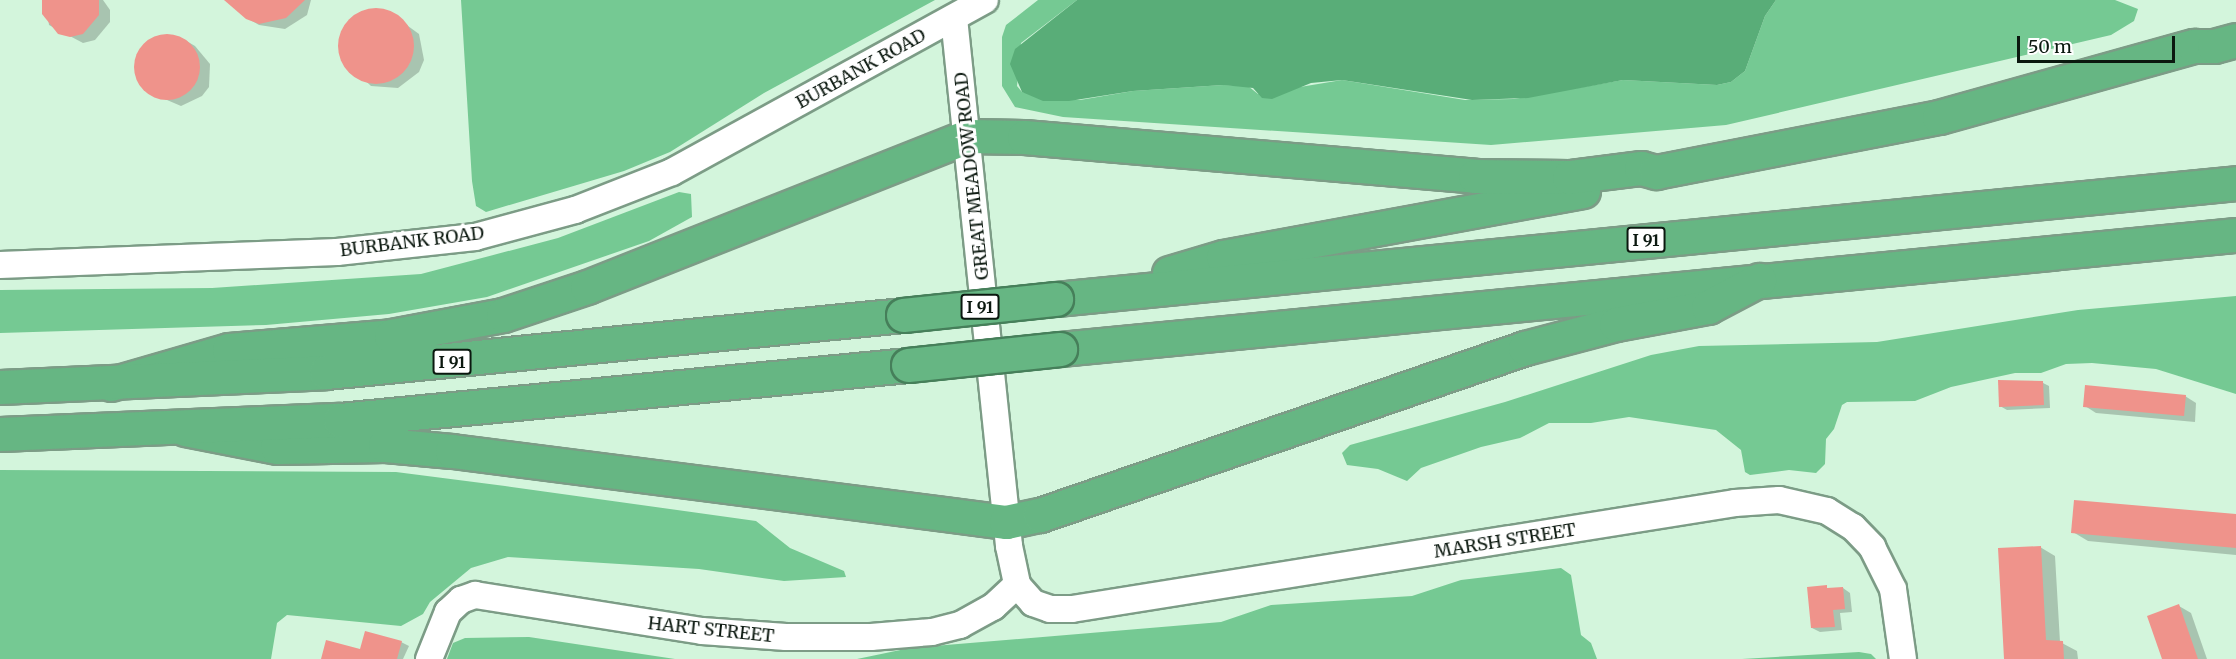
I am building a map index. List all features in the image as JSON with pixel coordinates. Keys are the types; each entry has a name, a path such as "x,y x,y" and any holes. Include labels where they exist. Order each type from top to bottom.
{"highway":[{"path":"2194,46 2210,34 2236,25"},
{"path":"1126,292 1172,271 1223,257 1639,182 1656,172 1962,112 2194,46 2214,46 2236,40"},
{"path":"111,384 229,350 391,336 503,315 598,284 969,136 1024,137 1475,176 1569,177 1641,168 1656,172"},
{"name":"I 91","path":"0,387 111,384 422,364 2236,183"},
{"path":"0,434 185,429 398,415 2236,235"},
{"path":"185,429 277,447 385,445 452,451 1006,522 1047,513 1488,360 1616,324 1708,307 1759,280"}],"street":[{"path":"954,18 985,0"},
{"name":"GREAT MEADOW ROAD","path":"954,18 969,136 1006,522 1017,585"},
{"name":"BURBANK ROAD","path":"0,265 338,252 475,237 575,210 672,172 954,18"},
{"name":"MARSH STREET","path":"1017,585 1034,603 1050,609 1071,609 1735,503 1797,502 1840,518 1872,547 1893,589 1903,659"},
{"name":"HART STREET","path":"429,659 448,612 461,600 476,595 702,631 786,637 871,637 932,632 960,625 993,607 1017,585"}],"shaded area":[{"path":"461,0 935,0 764,93 670,152 624,171 486,212 476,206 472,181"},
{"path":"1038,0 1077,0 1021,43 1017,86 1022,92 1080,100 1133,91 1223,85 1248,86 1258,94 1342,80 1465,100 1514,99 1623,80 1717,85 1731,82 1745,71 1765,16 1776,0 2115,0 2138,9 2134,21 2111,35 1726,125 1491,145 1063,117 1015,107 1002,86 1002,37 1006,25"},
{"path":"1077,0 1776,0 1765,16 1745,71 1731,82 1717,85 1623,80 1528,98 1472,100 1342,80 1311,83 1272,99 1262,98 1253,88 1223,85 1133,91 1069,101 1043,101 1022,92 1010,64 1015,49"},
{"path":"679,192 691,194 692,217 649,241 487,297 389,314 266,325 0,333 0,290 212,288 421,274 558,238"},
{"path":"2236,296 2236,394 2156,369 2092,363 2066,364 2041,373 2015,373 1951,387 1915,401 1847,402 1842,405 1834,429 1826,439 1825,464 1816,473 1789,470 1750,475 1745,472 1741,450 1716,430 1629,417 1591,423 1549,423 1520,438 1481,447 1421,468 1407,481 1378,469 1347,465 1342,453 1350,445 1505,402 1651,355 1699,346 1877,342 2078,310"},
{"path":"0,470 396,472 756,521 790,548 844,571 846,577 784,581 699,569 508,557 471,568 430,602 423,614 401,626 287,615 277,623 271,659 0,659"},
{"path":"1561,568 1571,575 1581,635 1591,643 1597,659 857,659 910,648 1221,622 1271,605 1412,596 1461,580"},
{"path":"529,637 675,659 447,659 453,643 465,638"},
{"path":"1859,652 1871,654 1876,659 1742,659"}],"building":[{"path":"42,0 99,0 99,15 83,34 70,37 58,34 42,14"},
{"path":"224,0 305,0 286,18 259,24 246,19"},
{"path":"376,8 390,11 403,19 411,32 414,46 411,60 403,73 390,81 376,84 362,81 349,73 341,60 338,46 341,32 349,19 362,11"},
{"path":"173,34 191,43 198,54 200,67 198,80 191,91 180,98 161,100 143,91 136,80 134,61 143,43 154,36"},
{"path":"1998,380 2043,381 2044,405 1999,407"},
{"path":"2085,385 2186,395 2184,416 2083,407"},
{"path":"2074,500 2236,514 2236,548 2071,533"},
{"path":"2041,546 2046,640 2063,641 2064,659 2004,659 1998,548"},
{"path":"1827,585 1827,588 1843,587 1845,609 1833,610 1835,627 1811,628 1807,587"},
{"path":"2179,604 2198,659 2162,659 2147,616"},
{"path":"365,631 402,641 397,659 321,659 326,640 360,649"}]}
